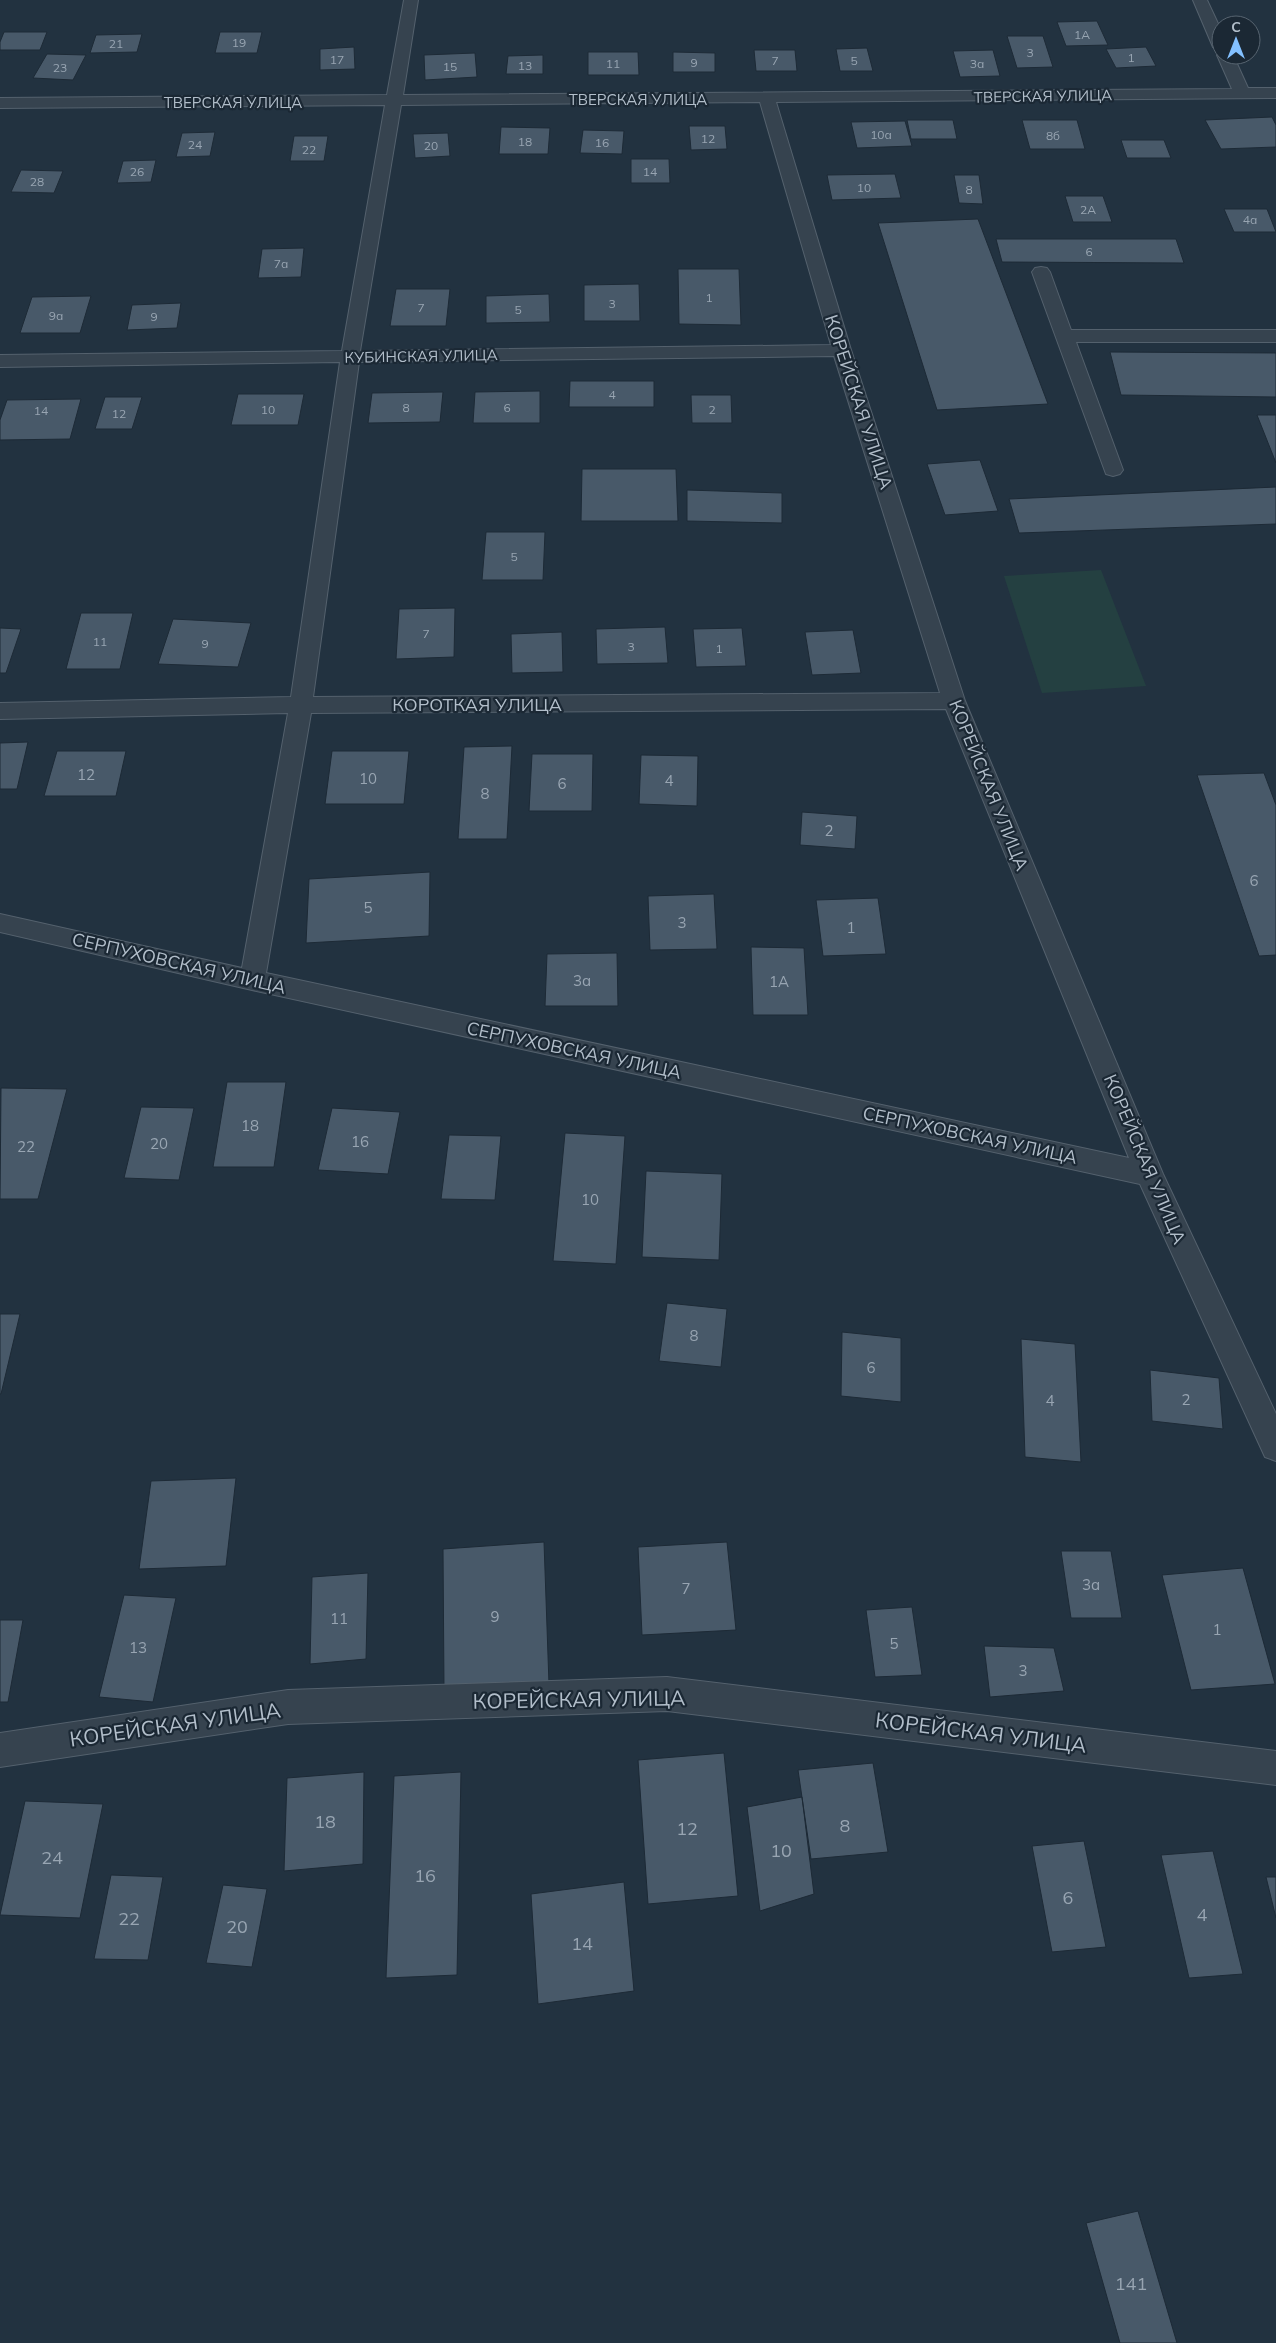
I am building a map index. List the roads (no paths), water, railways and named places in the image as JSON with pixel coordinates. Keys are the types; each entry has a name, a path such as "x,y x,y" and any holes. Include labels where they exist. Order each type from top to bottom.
{"street":[{"path":"252,980 301,705 350,357 411,0"},
{"path":"1200,0 1211,25"},
{"path":"1229,65 1242,93"},
{"name":"ТВЕРСКАЯ УЛИЦА","path":"0,104 767,99 1276,93"},
{"name":"КОРЕЙСКАЯ УЛИЦА","path":"767,99 842,350 954,700 1149,1174 1276,1447"},
{"path":"1042,272 1113,470"},
{"path":"1064,336 1276,336"},
{"name":"КУБИНСКАЯ УЛИЦА","path":"0,361 842,350"},
{"name":"КОРОТКАЯ УЛИЦА","path":"0,711 301,705 954,700"},
{"name":"СЕРПУХОВСКАЯ УЛИЦА","path":"0,923 252,980 1149,1174"},
{"name":"КОРЕЙСКАЯ УЛИЦА","path":"0,1750 288,1707 668,1694 1276,1768"}]}
